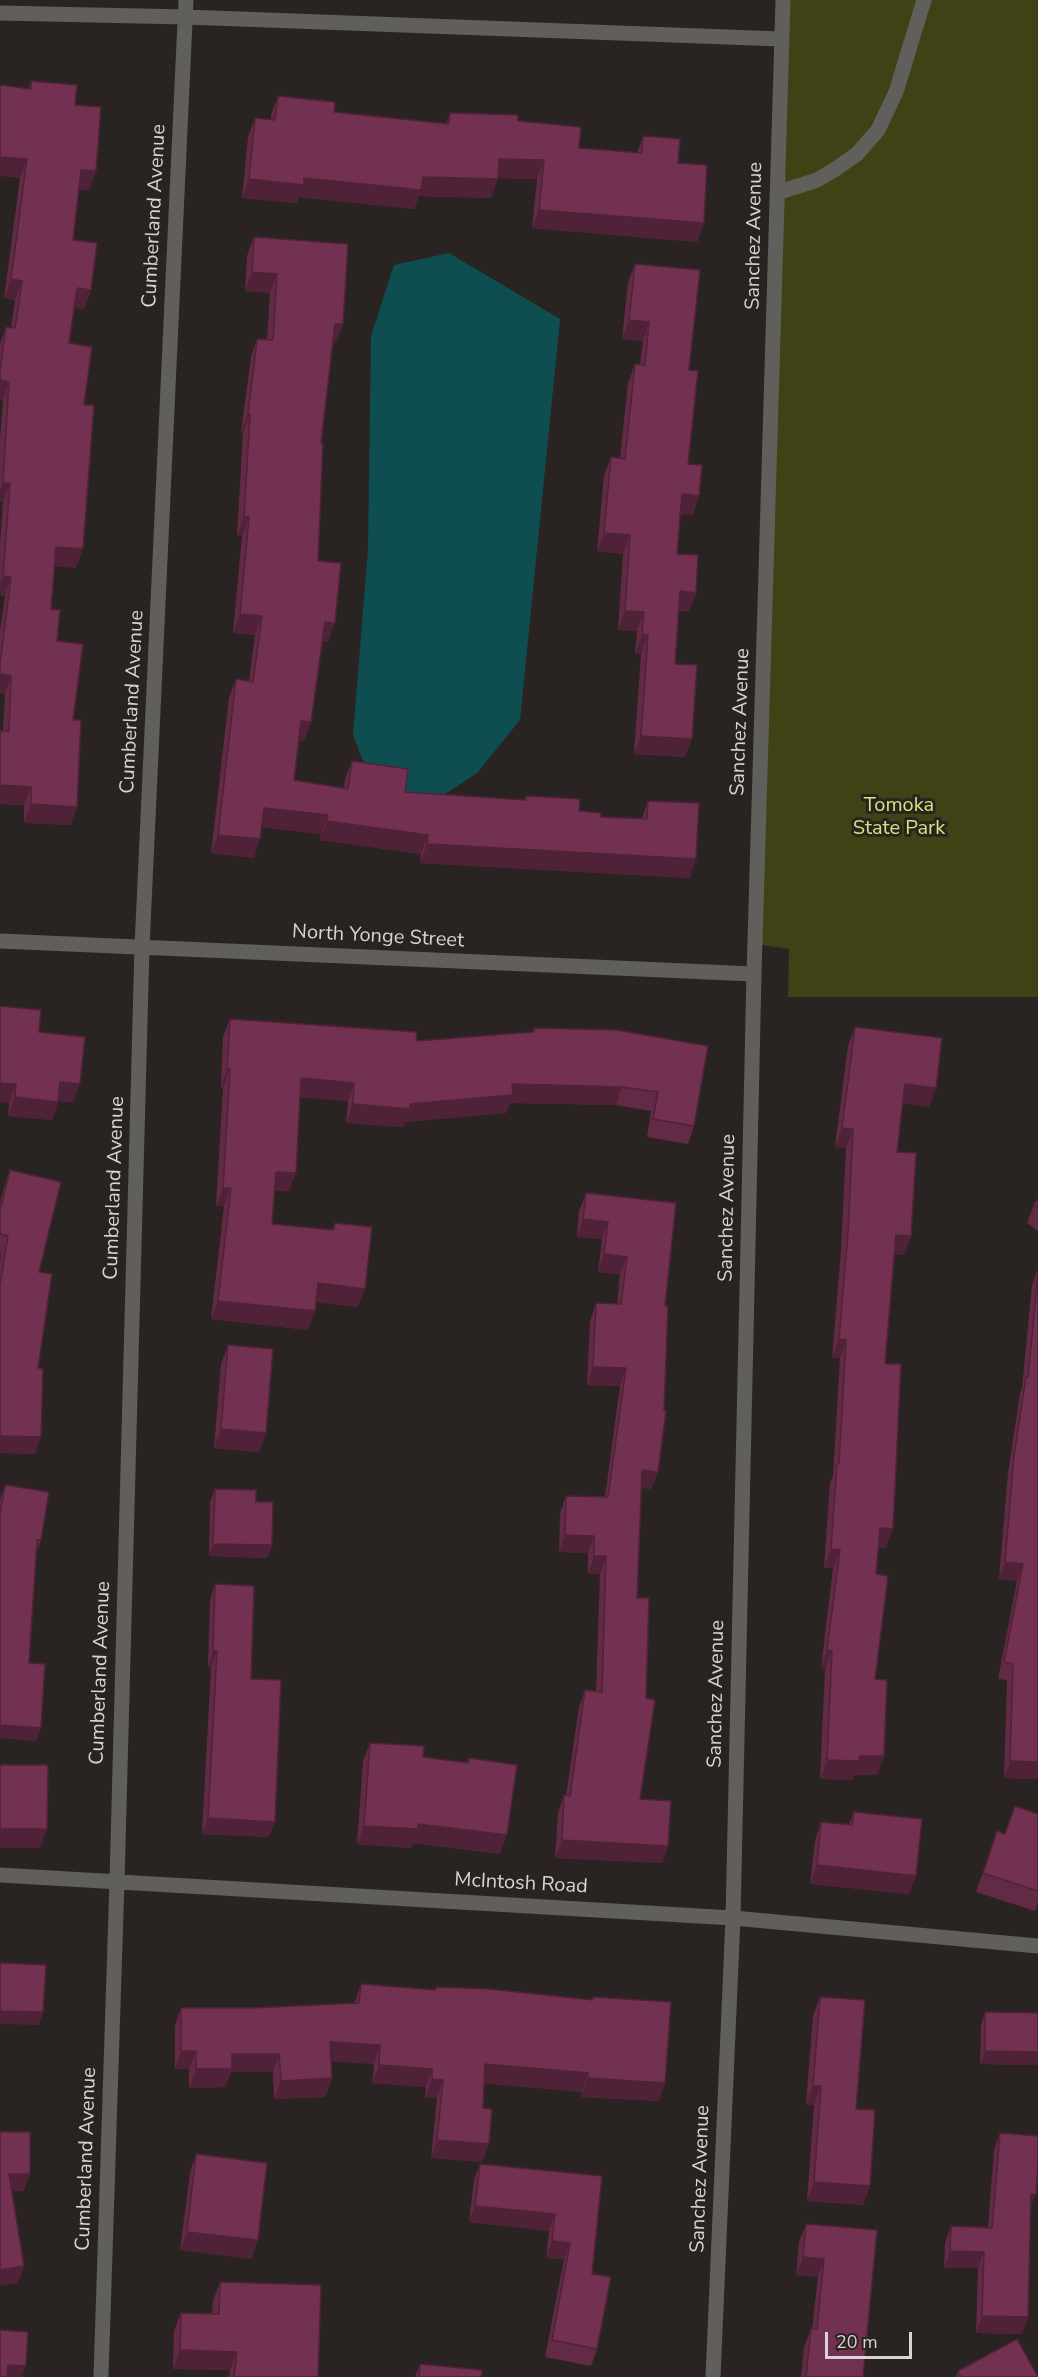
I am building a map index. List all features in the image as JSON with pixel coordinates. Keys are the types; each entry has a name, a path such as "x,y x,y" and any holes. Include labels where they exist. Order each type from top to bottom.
{"street":[{"name":"Cumberland Avenue","path":"100,2377 117,1881 142,947 186,0"},
{"name":"Sanchez Avenue","path":"713,2377 733,1918 754,974 783,0"},
{"path":"777,193 817,180 834,170 857,154 878,130 896,92 924,0"},
{"path":"0,13 186,17 781,39"},
{"name":"North Yonge Street","path":"0,941 754,974"},
{"name":"McIntosh Road","path":"0,1875 733,1918 1038,1946"}],"green space":[{"name":"Tomoka State Park","path":"782,0 1038,0 1038,997 788,997 789,949 756,944"}],"water":[{"path":"449,253 560,319 520,720 477,773 436,800 376,795 353,735 368,549 371,336 394,265"}],"building":[{"path":"31,81 77,85 75,105 101,107 96,171 81,170 73,240 97,243 91,290 77,288 69,343 92,347 84,405 94,405 83,549 56,547 51,609 60,610 57,641 83,644 73,720 81,720 77,807 31,804 31,787 0,785 0,731 9,731 11,676 0,674 0,664 11,577 3,576 10,483 3,483 9,382 0,380 0,370 6,327 15,328 22,281 11,279 27,159 0,157 0,85 31,89"},
{"path":"278,96 335,102 334,112 449,124 450,113 518,115 518,121 581,127 579,148 642,153 643,136 680,139 678,163 707,165 704,223 539,210 544,160 499,159 498,179 423,177 421,190 304,178 304,185 249,179 255,118 275,120"},
{"path":"254,237 348,244 343,324 335,324 321,443 323,443 318,561 341,563 335,623 325,622 311,722 301,721 294,780 348,789 352,761 408,769 405,792 526,800 526,796 580,799 579,811 601,813 601,817 647,819 648,801 699,803 696,859 427,844 428,835 327,821 328,815 264,808 260,839 218,835 236,679 253,682 262,616 240,614 249,517 244,517 250,414 248,414 257,339 273,340 277,274 252,272"},
{"path":"635,264 700,270 689,370 698,371 688,464 702,465 699,496 682,494 677,554 698,555 696,593 680,591 675,664 697,665 692,739 641,736 648,635 642,635 644,612 625,611 630,535 604,533 611,457 625,459 635,364 645,365 649,322 629,320"},
{"path":"0,1006 41,1010 39,1032 85,1037 80,1084 60,1082 58,1102 15,1097 16,1084 0,1083"},
{"path":"230,1019 417,1032 416,1041 534,1032 534,1028 616,1030 708,1046 694,1126 653,1119 658,1092 622,1087 512,1084 513,1095 410,1104 410,1109 353,1104 354,1083 301,1078 296,1173 276,1172 272,1224 334,1230 335,1223 372,1227 365,1289 318,1283 315,1311 218,1301 231,1188 223,1188 230,1069 227,1069"},
{"path":"855,1027 942,1038 936,1088 905,1084 897,1152 916,1153 911,1236 896,1235 885,1364 901,1364 893,1529 880,1528 876,1574 888,1576 875,1679 887,1680 884,1756 860,1756 859,1761 827,1760 832,1651 827,1650 840,1550 831,1549 837,1464 839,1464 846,1340 839,1339 848,1233 853,1129 842,1128"},
{"path":"10,1170 61,1182 39,1272 52,1274 38,1368 43,1369 41,1437 0,1436 0,1285 8,1236 0,1234 0,1211"},
{"path":"586,1193 676,1203 665,1306 668,1306 664,1411 666,1411 658,1472 642,1470 637,1598 649,1598 646,1698 655,1700 640,1799 671,1801 668,1846 562,1840 564,1795 570,1796 585,1690 602,1692 606,1556 594,1556 594,1536 565,1535 566,1496 608,1497 626,1368 593,1367 596,1303 621,1304 627,1257 604,1254 608,1222 583,1219"},
{"path":"1038,1273 1038,1762 1010,1761 1013,1664 1004,1662 1023,1564 1005,1562 1014,1456 1026,1377 1028,1377"},
{"path":"228,1345 273,1349 266,1433 221,1429"},
{"path":"5,1485 49,1492 41,1540 37,1540 29,1663 45,1664 41,1728 0,1725 0,1513"},
{"path":"215,1489 256,1490 256,1502 273,1502 272,1545 213,1544"},
{"path":"215,1584 254,1586 251,1679 281,1680 275,1822 208,1818 217,1651 213,1651"},
{"path":"370,1743 424,1746 423,1757 468,1763 469,1758 517,1765 507,1835 418,1824 418,1829 364,1826"},
{"path":"0,1765 48,1765 47,1829 0,1829"},
{"path":"1015,1806 1038,1814 1038,1891 983,1873 997,1831 1005,1834"},
{"path":"854,1812 922,1819 916,1876 817,1865 821,1822 852,1825"},
{"path":"0,1963 46,1965 43,2012 0,2011"},
{"path":"361,1984 436,1990 436,1987 489,1989 593,2000 593,1997 671,2002 665,2083 588,2078 588,2073 485,2064 483,2108 492,2109 489,2144 437,2140 443,2080 432,2079 432,2069 379,2065 380,2045 330,2042 332,2078 281,2081 279,2054 232,2054 232,2069 196,2069 196,2051 181,2051 181,2008 252,2008 359,2003"},
{"path":"820,1997 865,2000 856,2109 875,2110 870,2186 814,2182 821,2086 813,2086"},
{"path":"985,2012 1038,2013 1038,2052 985,2051"},
{"path":"0,2132 30,2132 30,2174 9,2174 24,2266 0,2270"},
{"path":"1000,2133 1038,2136 1036,2195 1031,2194 1028,2317 982,2316 984,2252 950,2251 951,2226 992,2228"},
{"path":"196,2154 267,2163 258,2240 187,2232"},
{"path":"480,2164 602,2176 592,2274 611,2277 597,2349 552,2340 570,2243 552,2241 555,2214 475,2206"},
{"path":"806,2224 877,2230 863,2377 806,2377 811,2329 817,2329 824,2259 803,2257"},
{"path":"220,2282 321,2285 318,2377 234,2377 237,2352 180,2350 181,2313 219,2314"},
{"path":"0,2330 28,2332 26,2366 8,2365 7,2377 0,2377"},
{"path":"1017,2339 1038,2377 961,2377 958,2371"},
{"path":"420,2364 482,2370 481,2377 419,2377"}]}
